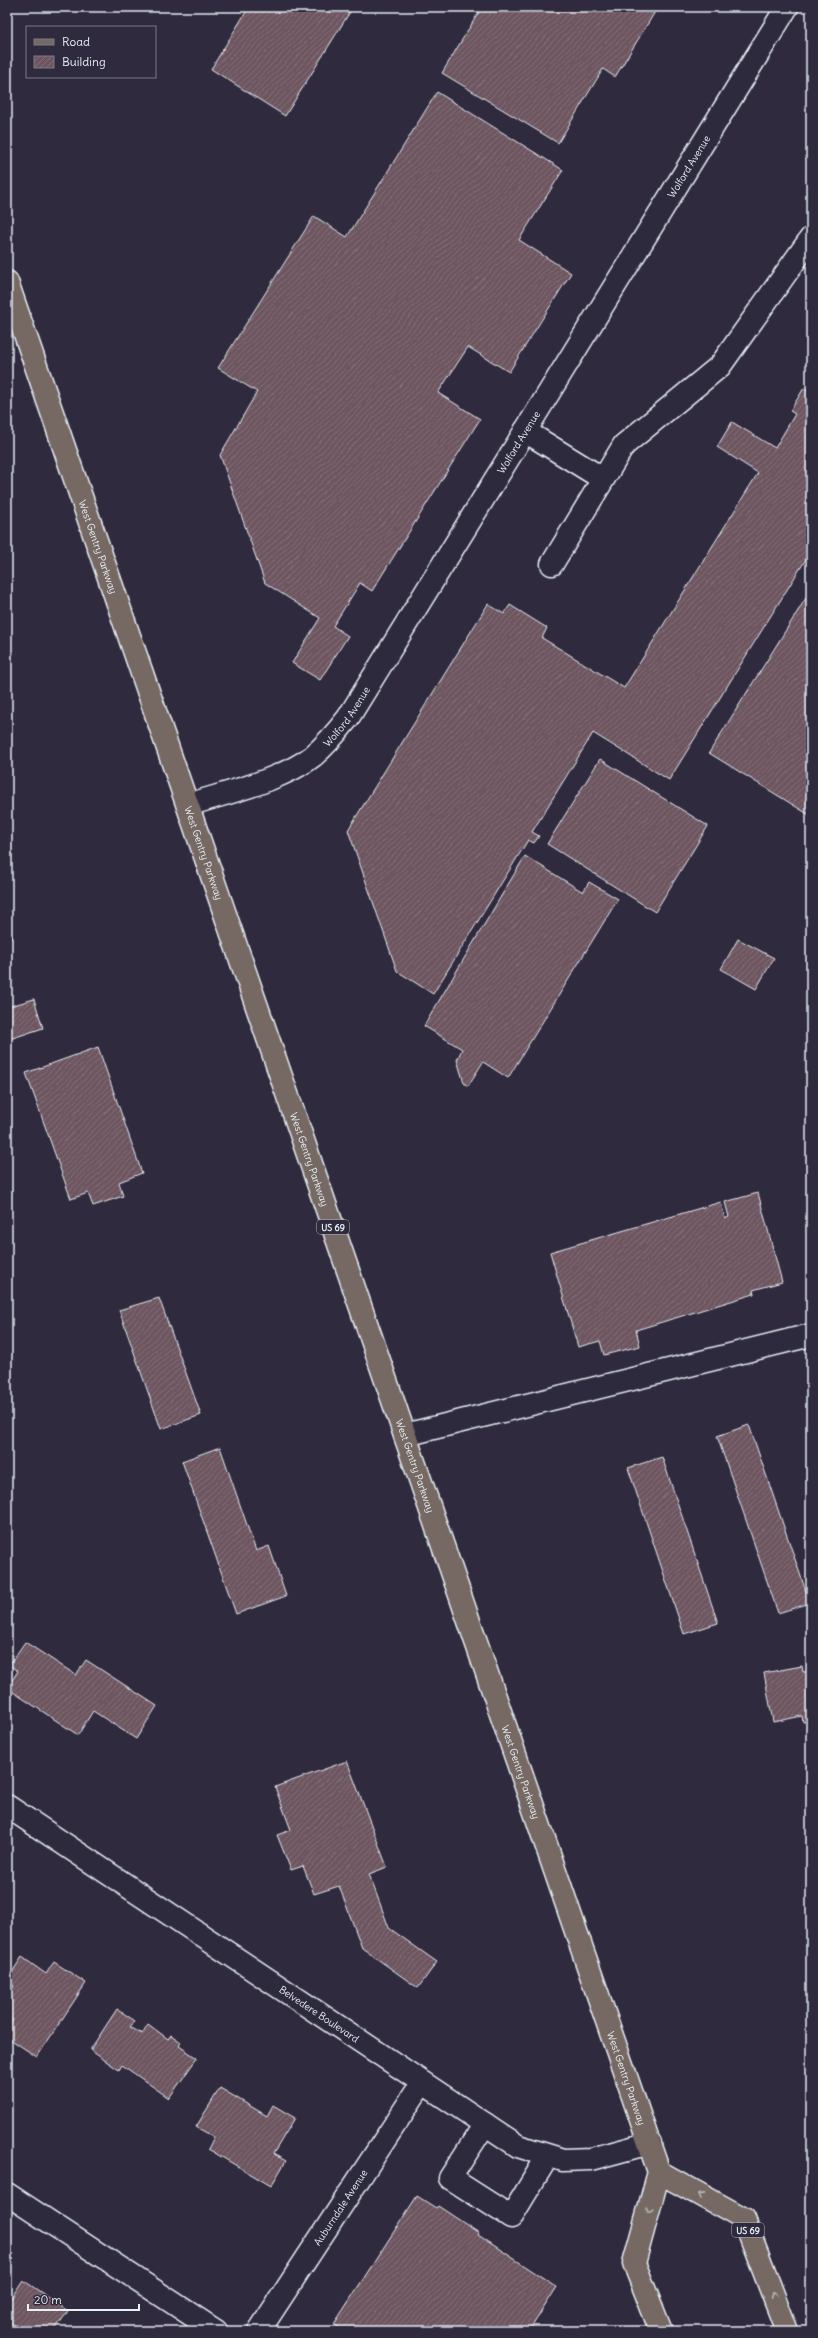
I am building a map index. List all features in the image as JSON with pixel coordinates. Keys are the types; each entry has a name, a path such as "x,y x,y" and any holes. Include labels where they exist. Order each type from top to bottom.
{"main road":[{"name":"West Gentry Parkway","path":"7,282 659,2172"},
{"path":"659,2172 634,2262 659,2330"},
{"name":"US 69","path":"659,2172 744,2219 787,2331"}],"street":[{"name":"Wolford Avenue","path":"188,805 288,772 312,757 333,738 348,718 787,7"},
{"path":"552,564 624,445 720,366 811,238"},
{"path":"525,431 603,479"},
{"path":"405,1435 811,1335"},
{"name":"Belvedere Boulevard","path":"7,1806 518,2146 564,2160 591,2159 650,2143"},
{"name":"Auburndale Avenue","path":"259,2331 422,2083"},
{"path":"485,2124 450,2178 511,2217 548,2156"},
{"path":"7,2194 216,2331"}],"building":[{"path":"249,7 255,7 261,11 264,7 353,7 285,116 211,69"},
{"path":"482,7 658,7 615,77 603,69 558,143 442,73"},
{"path":"437,92 563,170 519,240 571,273 509,372 468,347 438,393 480,419 372,591 360,583 333,626 348,636 320,680 292,663 320,618 265,583 220,455 257,392 218,368 314,216 347,237"},
{"path":"804,388 811,392 811,551 669,780 593,733 532,832 539,836 534,843 528,840 433,994 397,971 348,830 488,604 504,614 510,605 547,628 542,638 624,688 758,473 717,447 732,422 775,448 795,414 790,411"},
{"path":"811,590 811,816 709,753"},
{"path":"600,759 708,826 655,912 547,844"},
{"path":"525,856 583,892 589,882 618,899 508,1078 483,1062 468,1086 464,1083 457,1060 462,1049 424,1026"},
{"path":"7,924 12,938 7,940"},
{"path":"738,939 774,958 756,989 721,969"},
{"path":"34,999 43,1028 7,1040 7,1007"},
{"path":"98,1047 142,1173 119,1182 123,1196 93,1206 88,1193 71,1199 26,1073"},
{"path":"758,1193 782,1282 753,1290 754,1294 636,1330 640,1346 604,1355 600,1341 578,1347 550,1252 721,1202 725,1219 729,1217 725,1202"},
{"path":"159,1298 201,1415 161,1429 119,1310"},
{"path":"749,1425 810,1603 778,1613 717,1436"},
{"path":"220,1447 256,1551 269,1546 286,1596 236,1614 182,1461"},
{"path":"662,1457 718,1623 684,1634 628,1468"},
{"path":"25,1642 76,1675 86,1660 157,1706 136,1739 93,1711 78,1735 7,1688 18,1671 9,1665"},
{"path":"802,1666 803,1672 811,1671 811,1721 803,1722 802,1716 773,1722 764,1673"},
{"path":"347,1761 387,1867 369,1874 389,1928 437,1962 418,1988 362,1948 339,1886 314,1894 303,1866 291,1870 277,1835 291,1830 275,1787"},
{"path":"22,1957 46,1974 54,1962 86,1983 37,2057 7,2037 7,2029 13,2020 7,2016 7,1997 14,1986 7,1980"},
{"path":"117,2009 135,2021 130,2027 142,2034 148,2024 168,2039 171,2035 181,2042 179,2046 197,2058 169,2098 122,2065 119,2070 90,2050"},
{"path":"220,2088 267,2116 273,2105 295,2118 273,2154 286,2161 271,2186 208,2149 214,2137 196,2127"},
{"path":"417,2196 436,2208 438,2206 479,2233 478,2235 557,2287 529,2331 344,2331 334,2324"},
{"path":"23,2280 68,2311 54,2331 23,2331 7,2320 7,2304"}]}
